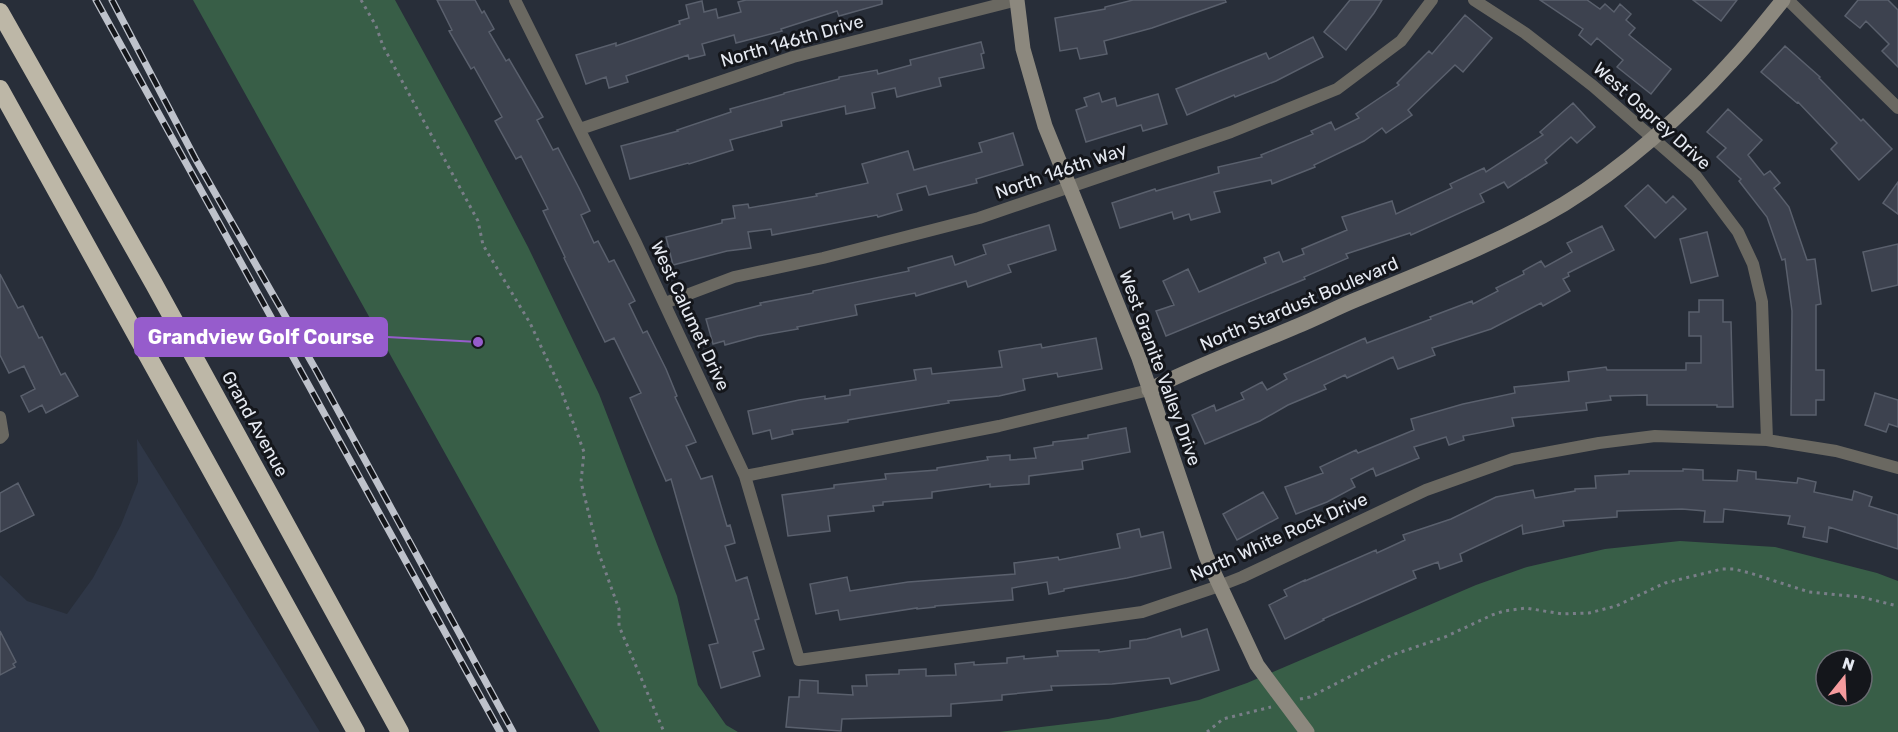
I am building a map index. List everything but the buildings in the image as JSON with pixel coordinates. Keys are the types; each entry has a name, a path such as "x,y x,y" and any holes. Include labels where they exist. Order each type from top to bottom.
{"highway":[{"name":"Grand Avenue","path":"0,12 154,284 400,732"},
{"path":"0,89 356,732"}],"street":[{"name":"West Calumet Drive","path":"515,0 665,303 745,476 799,660"},
{"name":"North 146th Drive","path":"580,129 793,57 1017,0"},
{"name":"West Granite Valley Drive","path":"1017,0 1023,49 1045,126 1139,358 1206,556 1257,665 1307,732"},
{"name":"North 146th Way","path":"665,303 734,277 823,258 979,218 1231,132 1337,89 1401,41 1432,0"},
{"name":"West Osprey Drive","path":"1474,0 1525,33 1593,86 1696,176 1738,232 1753,264 1761,302 1767,440"},
{"name":"North Stardust Boulevard","path":"745,476 999,426 1149,390 1491,243 1566,203 1623,163 1698,96 1730,63 1783,0"},
{"path":"1788,0 1898,108"},
{"path":"0,417 2,436"},
{"name":"North White Rock Drive","path":"799,660 1142,612 1219,586 1426,490 1513,459 1599,443 1655,436 1767,440 1836,451 1898,468"}],"path":[{"path":"361,0 376,26 383,46 478,221 483,245 530,323 560,387 584,452 581,482 598,551 619,609 619,626 664,732"},
{"path":"1207,732 1223,719 1310,697 1392,655 1445,637 1504,610 1526,608 1562,614 1589,613 1616,606 1665,583 1722,568 1750,573 1809,592 1861,597 1898,606"}],"shaded area":[{"path":"137,439 320,732 0,732 0,575 27,601 67,614 93,578 121,525 138,482"}],"green space":[{"path":"193,0 395,0 528,247 599,394 677,596 698,685 726,725 738,732 600,732"},
{"path":"1680,541 1775,547 1877,573 1898,581 1898,732 999,732 1108,719 1199,700 1247,683 1476,585 1527,567 1605,549"}],"railway":[{"path":"96,0 500,732"},
{"path":"112,0 195,158 316,370 513,732"}],"place":[{"name":"Grandview Golf Course","path":"478,342"}]}
